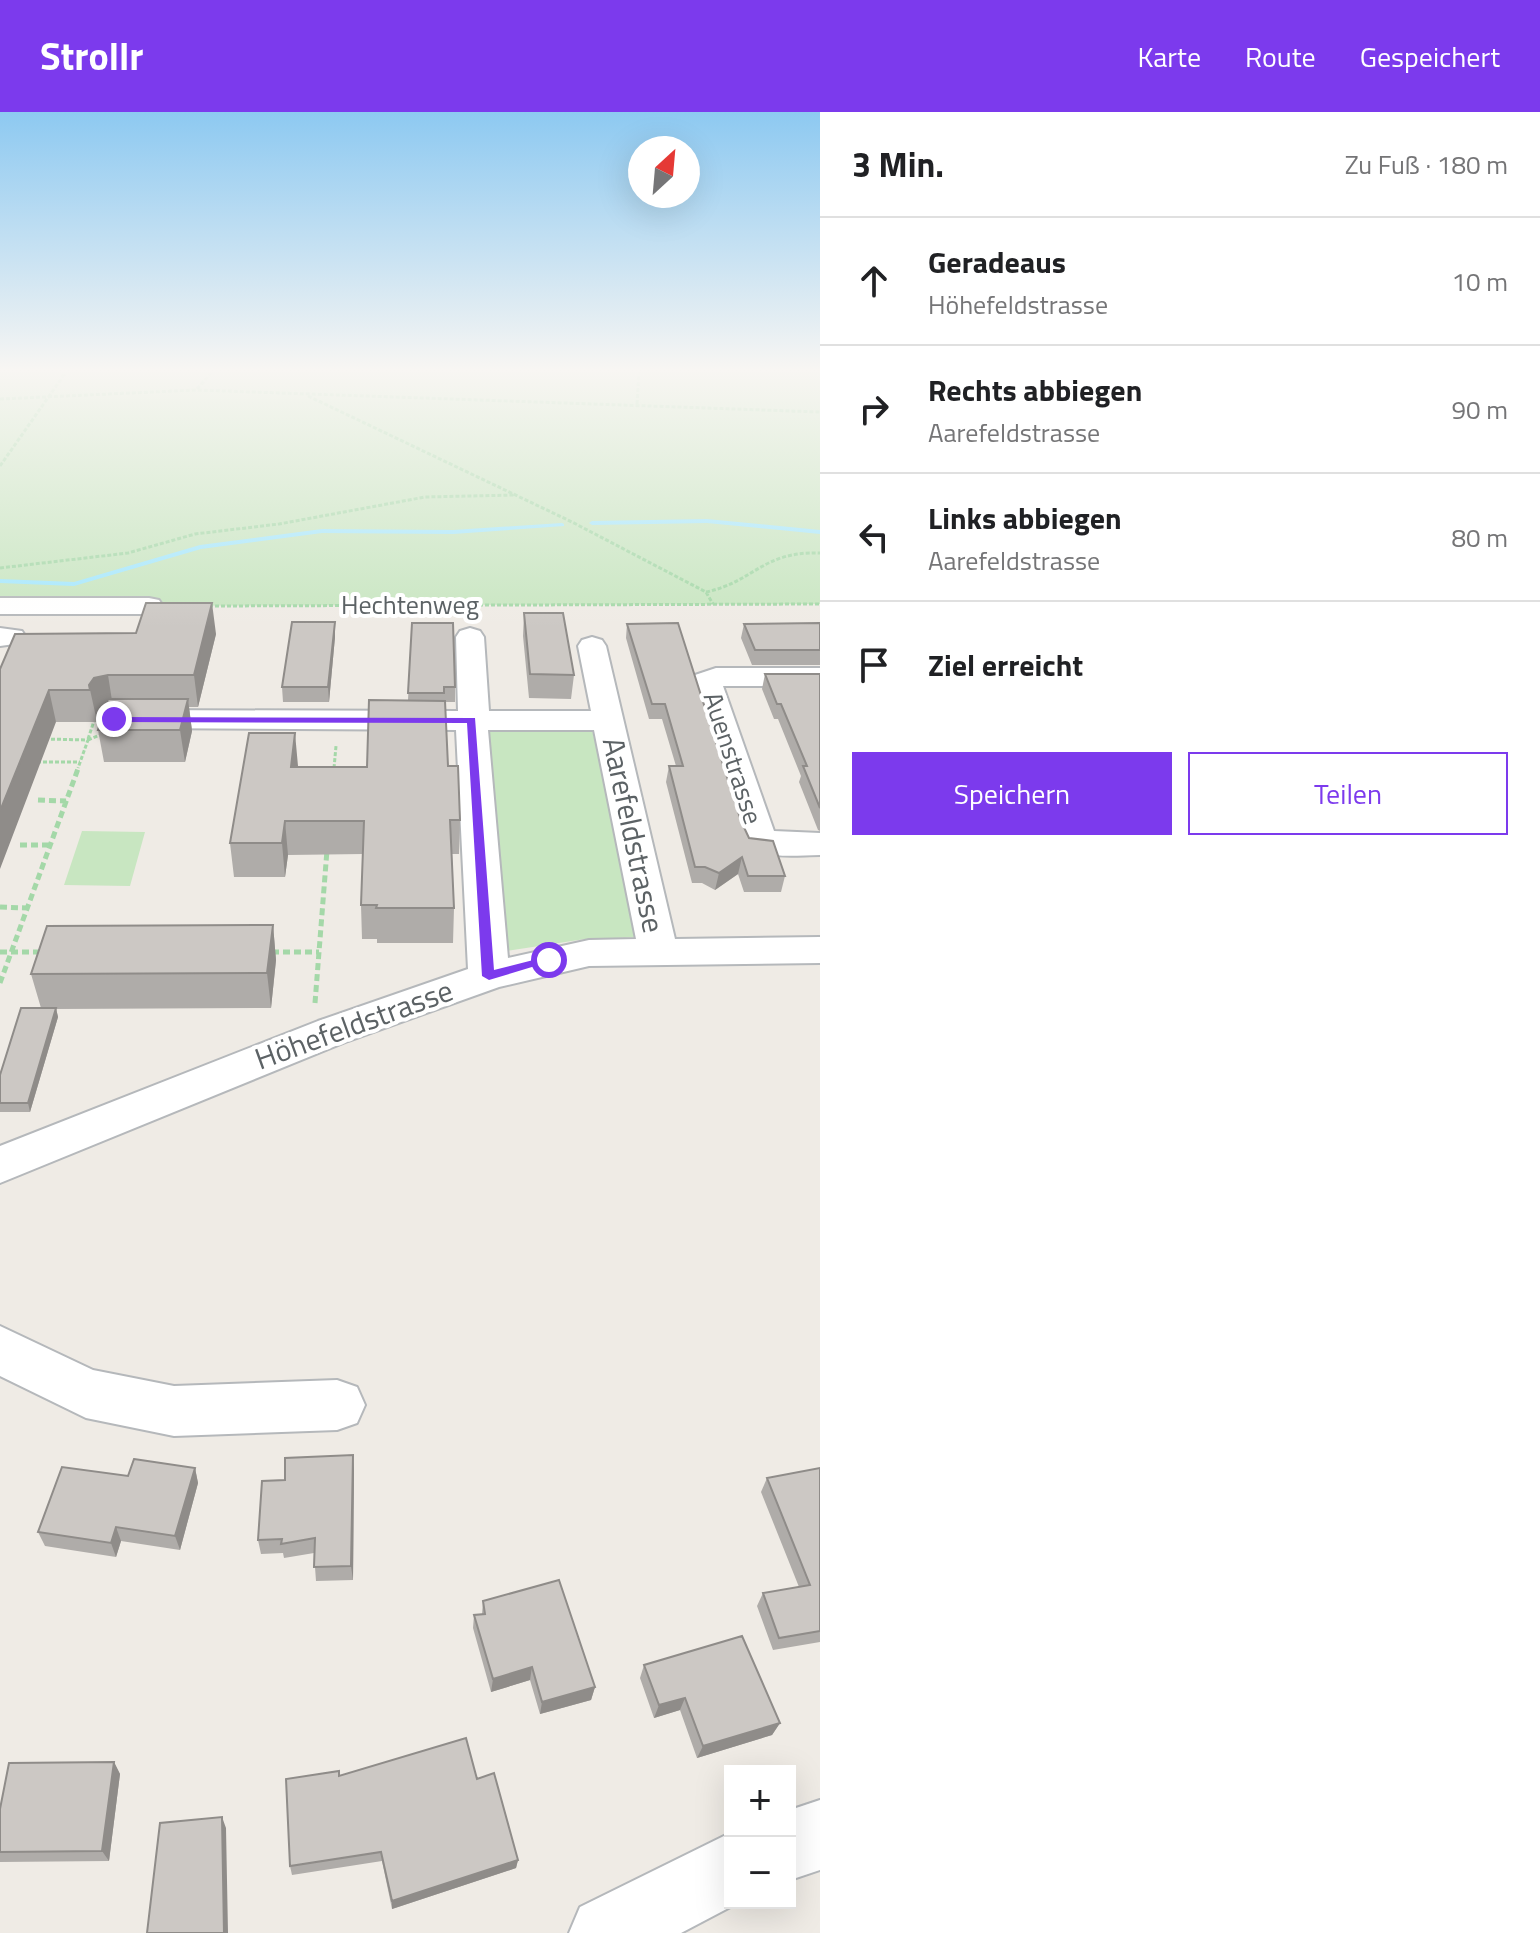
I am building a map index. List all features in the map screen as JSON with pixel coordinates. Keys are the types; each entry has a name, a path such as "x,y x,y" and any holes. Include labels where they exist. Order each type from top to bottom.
{"street":[{"path":"0,606 138,606"},
{"path":"116,638 138,606"},
{"path":"470,637 475,707 471,720 489,976"},
{"name":"Aarefeldstrasse","path":"592,646 658,950"},
{"name":"Auenstrasse","path":"820,677 716,677 706,681 758,836 768,844 820,844"},
{"name":"Aarefeldstrasse","path":"108,720 608,721"},
{"name":"Höhefeldstrasse","path":"0,1165 312,1039 489,976 589,953 820,950"},
{"path":"0,1350 86,1393 174,1411 337,1405"},
{"path":"796,1843 820,1835"},
{"path":"606,1933 724,1872"}],"path":[{"path":"437,457 706,592 719,591 778,554 820,553"},
{"path":"0,568 128,553 195,534 279,524 425,497 515,495"},
{"path":"706,592 713,604"},
{"name":"Hechtenweg","path":"138,606 820,604"},
{"path":"0,983 88,740 108,720"},
{"path":"44,739 88,740 108,720"},
{"path":"333,779 337,732"},
{"path":"27,763 80,762"},
{"path":"38,800 66,801"},
{"path":"312,1039 328,842"},
{"path":"20,845 50,845"},
{"path":"0,907 27,908"},
{"path":"0,952 58,952"},
{"path":"257,952 319,952"}],"green space":[{"path":"0,457 820,457 820,604 0,606"},
{"path":"484,726 591,726 644,937 585,939 499,952"},
{"path":"82,831 145,832 130,886 64,885"}],"building":[{"path":"146,603 212,603 194,675 108,675 94,678 89,685 90,690 49,690 0,811 0,669 15,634 136,633"},
{"path":"524,613 563,613 574,675 530,674"},
{"path":"292,622 335,622 328,687 282,687"},
{"path":"412,623 453,623 455,687 444,687 444,693 408,693"},
{"path":"678,623 741,821 749,838 773,841 785,876 748,876 742,857 719,873 705,867 695,867 669,766 683,766 665,704 652,704 627,624"},
{"path":"820,623 820,650 755,650 744,624"},
{"path":"765,674 820,674 820,808 803,766 807,766"},
{"path":"108,699 188,699 180,730 98,730"},
{"path":"369,700 445,701 448,766 458,766 460,820 450,820 454,908 376,908 377,905 361,905 364,821 285,821 282,843 230,843 249,733 295,733 291,767 367,767"},
{"path":"273,925 267,973 31,974 47,926"},
{"path":"21,1008 56,1008 28,1103 0,1103 0,1075"},
{"path":"353,1455 351,1566 314,1567 315,1538 281,1544 282,1539 258,1540 262,1481 285,1480 285,1458"},
{"path":"134,1459 195,1468 175,1536 116,1527 111,1543 38,1532 62,1467 128,1476"},
{"path":"820,1468 820,1631 779,1638 763,1593 810,1585 767,1478"},
{"path":"559,1580 595,1687 542,1702 532,1667 493,1679 474,1615 485,1614 483,1601"},
{"path":"742,1636 780,1723 703,1746 685,1698 659,1705 644,1665"},
{"path":"466,1738 477,1779 494,1773 518,1860 392,1901 381,1852 290,1866 286,1779 339,1771 339,1776"},
{"path":"114,1762 102,1851 0,1852 0,1809 9,1763"},
{"path":"222,1817 224,1933 147,1933 160,1823"}],"waterway":[{"path":"592,523 707,521 820,532"},
{"path":"0,581 74,584 200,547 322,531 453,532 562,525"}],"route":[{"path":"114,719 471,720 489,976 549,960"}]}
